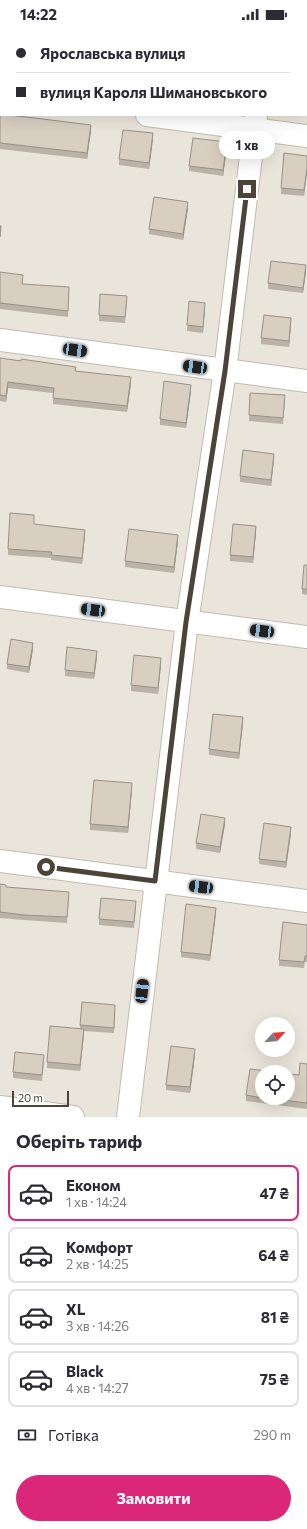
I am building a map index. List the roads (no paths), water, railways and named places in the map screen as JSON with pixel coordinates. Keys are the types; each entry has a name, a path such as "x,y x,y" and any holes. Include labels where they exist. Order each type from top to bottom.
{"street":[{"path":"162,116 255,122 307,136"},
{"path":"128,1117 186,622 225,371 255,122"},
{"path":"0,340 307,381"},
{"path":"0,597 307,637"},
{"path":"0,861 307,901"},
{"path":"0,1107 73,1117"}]}
